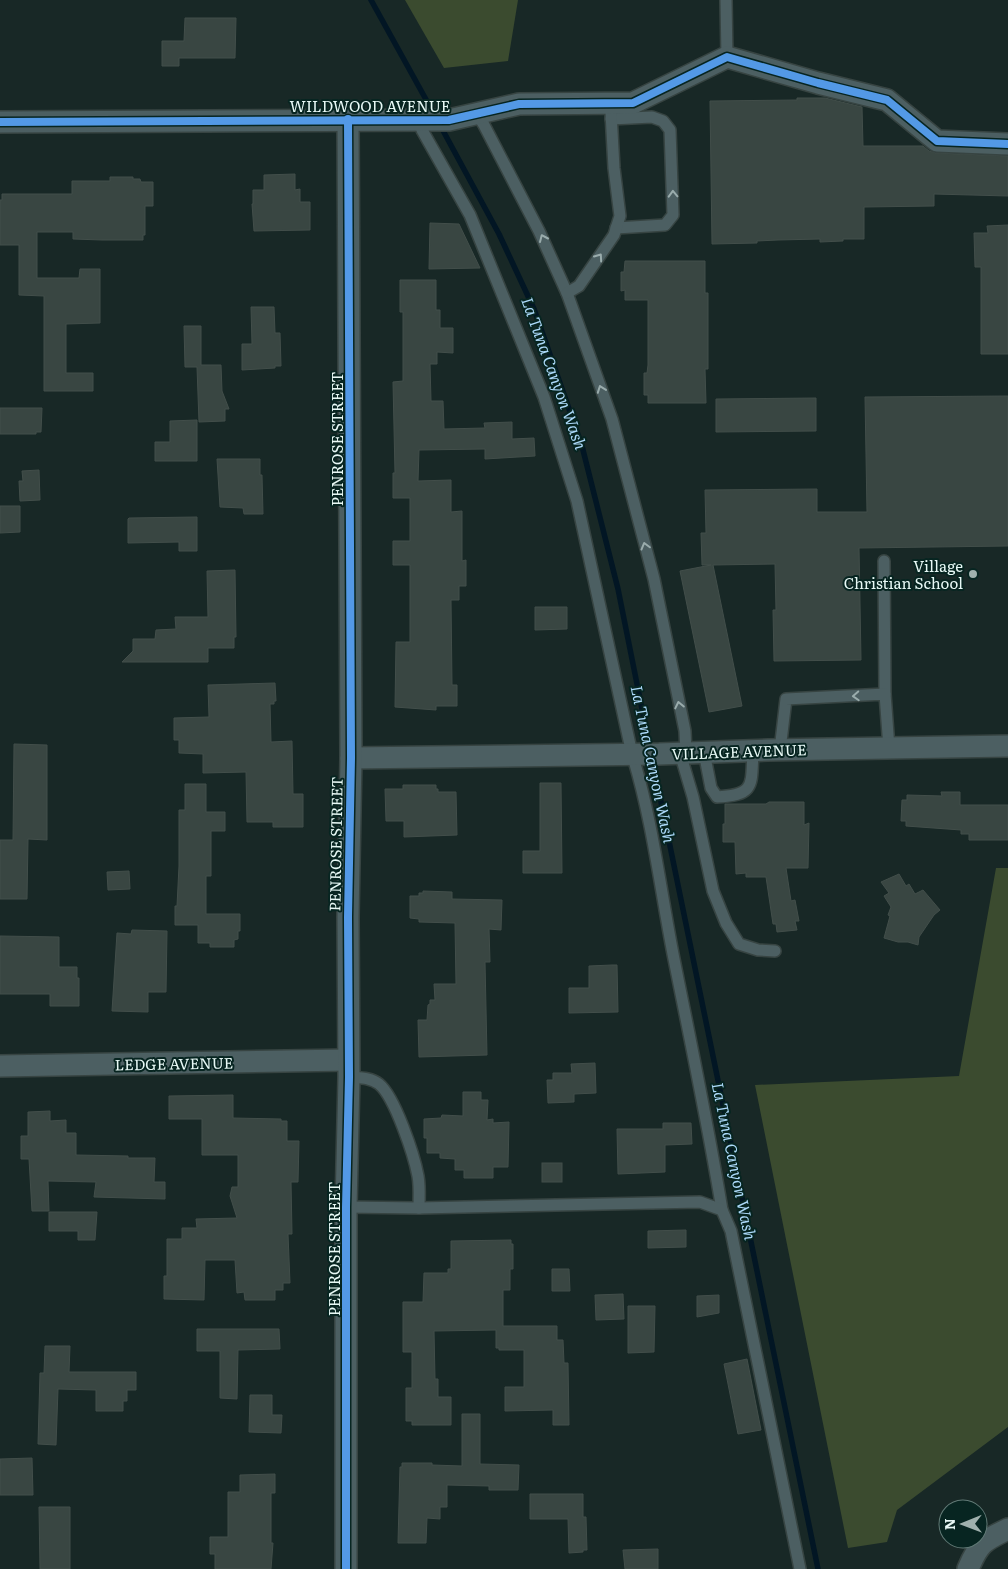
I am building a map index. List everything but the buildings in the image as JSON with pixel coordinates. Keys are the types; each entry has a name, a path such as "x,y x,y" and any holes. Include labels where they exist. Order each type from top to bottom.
{"street":[{"name":"WILDWOOD AVENUE","path":"0,122 449,120 519,104 611,111 633,103 727,57"},
{"path":"727,57 887,100 937,141 1008,144"},
{"name":"PENROSE STREET","path":"346,1569 346,1207 351,758 348,119"},
{"name":"VILLAGE AVENUE","path":"351,758 1008,746"},
{"name":"LEDGE AVENUE","path":"0,1066 349,1068"},
{"path":"968,1569 975,1552 981,1544 988,1538 1008,1529"}],"lane":[{"path":"726,0 727,57"},
{"path":"567,293 579,286 614,235 616,228 620,216 611,111 652,117 663,121 670,130 673,215 665,225 616,228"},
{"path":"477,114 539,231 567,293 612,419 654,579 685,731 641,784 703,1100 722,1210 731,1231 800,1569"},
{"path":"422,120 422,130 470,215 544,397 576,501 667,753 693,798 713,891 726,923 739,944 758,950 775,951"},
{"path":"884,560 885,694 889,748"},
{"path":"780,750 786,699 885,694"},
{"path":"667,753 711,788 717,797 745,792 751,782 753,751"},
{"path":"349,1068 377,1083 388,1093 394,1104 418,1176 419,1208"},
{"path":"346,1207 419,1208 700,1202 722,1210"}],"green space":[{"path":"405,0 518,0 508,61 444,68"},
{"path":"996,868 1008,868 1008,1427 897,1510 887,1542 848,1548 755,1085 959,1076"}],"waterway":[{"name":"La Tuna Canyon Wash","path":"371,0 434,114"},
{"name":"La Tuna Canyon Wash","path":"440,125 499,234 534,309 582,446 618,589 650,749"},
{"name":"La Tuna Canyon Wash","path":"652,758 818,1569"}],"cycle path":[{"path":"0,122 449,120 519,104 633,103 727,57 887,100 937,141 1008,144"},
{"path":"346,1569 346,1207 349,1077 348,917 351,758 348,119"}],"place":[{"name":"Village Christian School","path":"973,574"}]}
